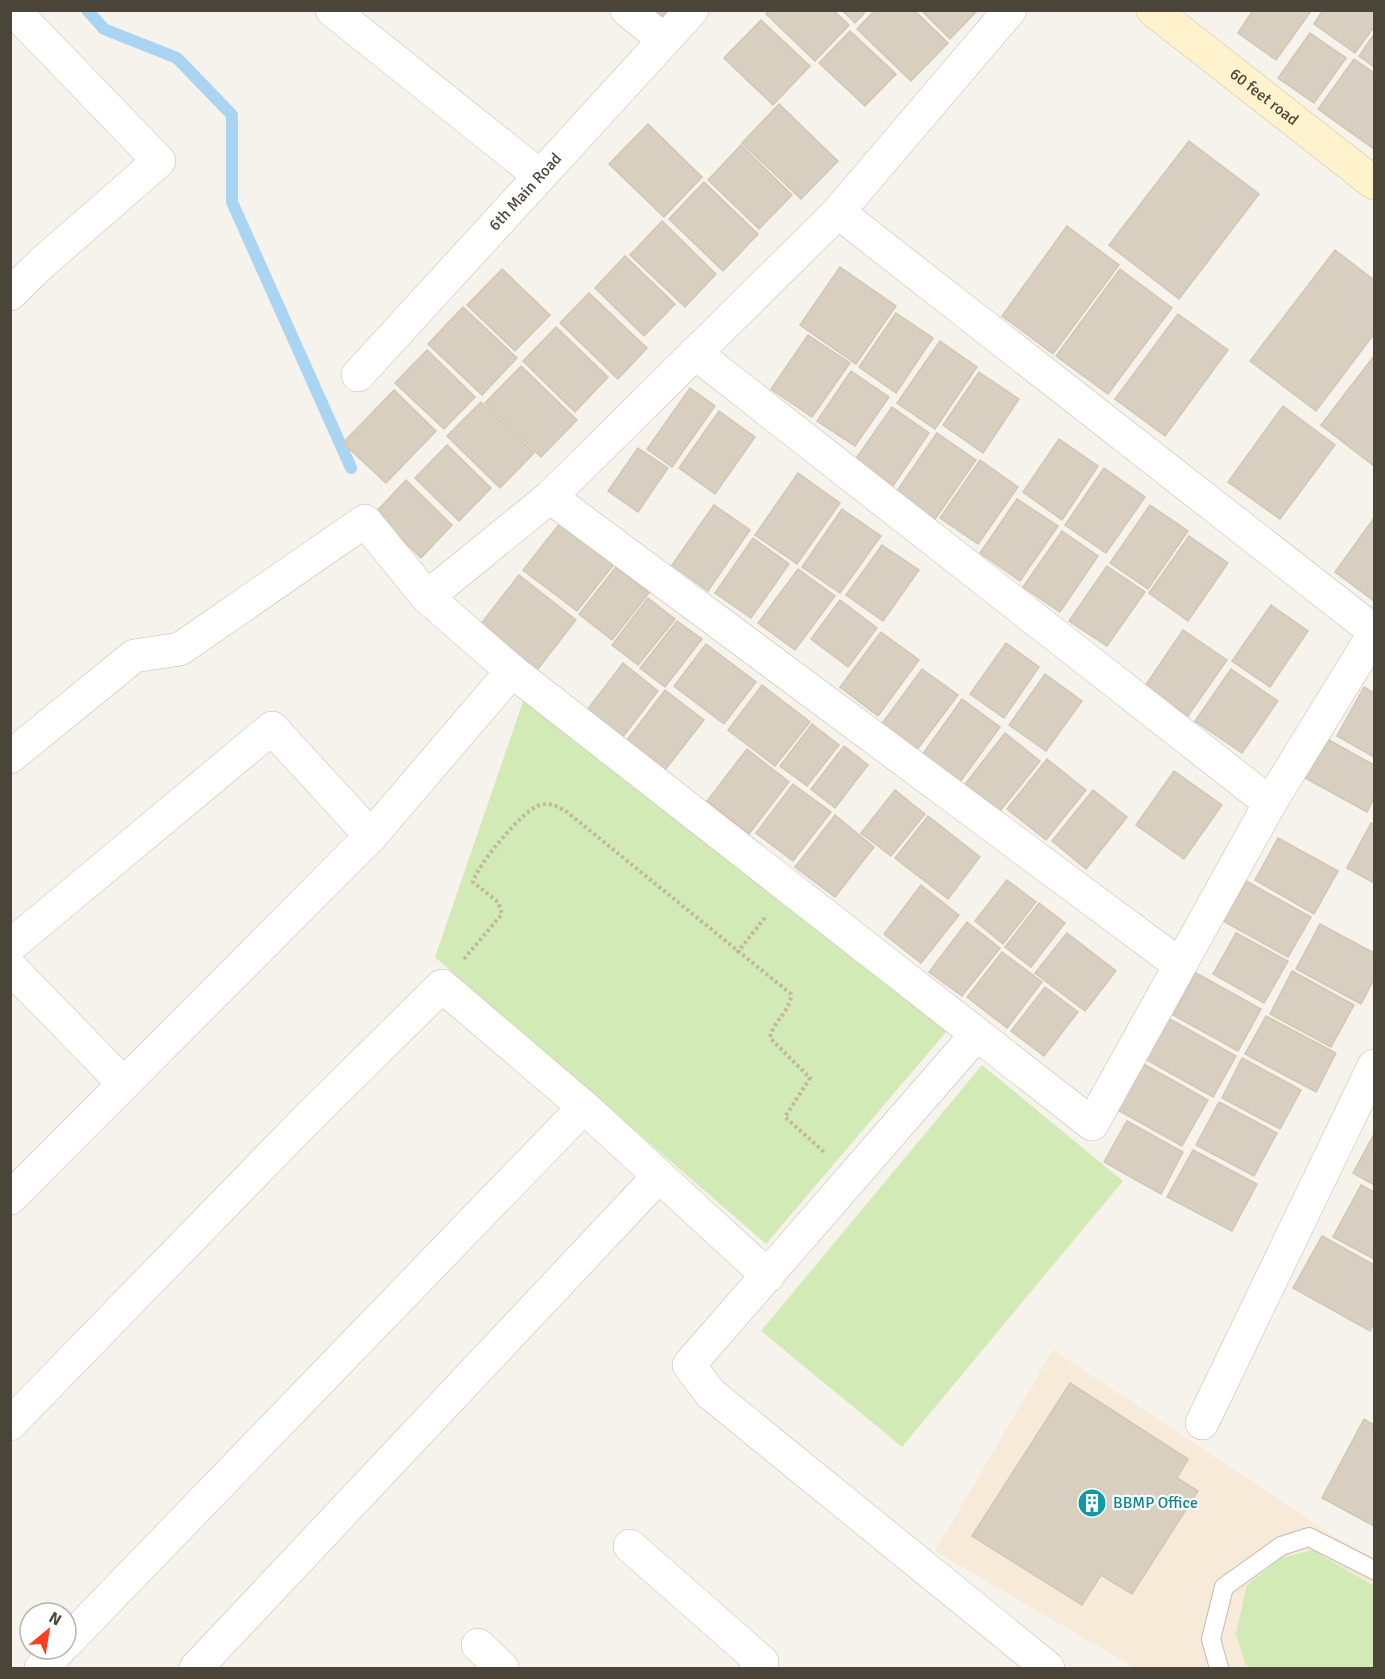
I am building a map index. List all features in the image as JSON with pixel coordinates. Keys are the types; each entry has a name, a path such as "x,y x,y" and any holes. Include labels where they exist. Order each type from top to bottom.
{"street":[{"path":"332,10 540,176"},
{"path":"627,10 664,40"},
{"name":"6th Main Road","path":"358,375 692,10"},
{"path":"427,597 550,497 838,212 1010,10"},
{"name":"60 feet road","path":"1153,10 1374,183"},
{"path":"10,294 42,263 159,161 18,17"},
{"path":"10,757 134,656 180,649 365,521 427,597 512,671 1092,1124 1270,803 1374,633 838,212"},
{"path":"695,353 1270,803"},
{"path":"550,497 1180,965"},
{"path":"10,1198 371,836 512,671"},
{"path":"10,946 272,728 371,836"},
{"path":"10,967 123,1083"},
{"path":"10,1424 308,1118 442,986 584,1107 768,1276"},
{"path":"976,1035 689,1365 711,1394 1048,1668"},
{"path":"1203,1423 1374,1066"},
{"path":"78,1631 584,1107"},
{"path":"196,1668 658,1176"},
{"path":"630,1546 762,1662 756,1668"},
{"path":"478,1645 502,1668"}],"lane":[{"path":"1219,1668 1211,1639 1224,1587 1281,1546 1309,1537 1374,1570"}],"path":[{"path":"442,986 502,914 498,902 473,882 476,871 520,820 538,805 553,804 567,812 737,953 791,994 791,1002 772,1028 770,1038 810,1078 785,1117 853,1177"},
{"path":"737,953 788,888"}],"shaded area":[{"path":"1053,1350 1332,1535 1374,1558 1374,1668 1135,1668 935,1551"}],"green space":[{"path":"526,693 952,1025 766,1244 435,957"},
{"path":"982,1065 1123,1181 902,1447 761,1331"},
{"path":"1312,1550 1374,1586 1374,1668 1252,1668 1245,1664 1236,1633 1247,1585 1281,1558"}],"building":[{"path":"644,10 679,10 665,28"},
{"path":"769,10 833,10 849,25 815,61 766,14"},
{"path":"842,10 867,10 855,23"},
{"path":"875,10 914,10 948,43 911,81 857,29"},
{"path":"921,10 978,10 950,39"},
{"path":"1253,10 1311,11 1276,60 1238,33"},
{"path":"1323,10 1374,10 1374,27 1355,53 1314,24"},
{"path":"761,20 810,66 773,105 724,58"},
{"path":"850,31 896,74 865,106 819,63"},
{"path":"1310,33 1346,58 1314,103 1278,78"},
{"path":"1374,34 1374,67 1359,56"},
{"path":"1354,59 1374,73 1374,149 1318,109"},
{"path":"779,104 838,161 801,199 742,143"},
{"path":"648,124 702,177 664,217 609,164"},
{"path":"1189,141 1259,194 1179,299 1109,245"},
{"path":"741,145 792,195 759,229 708,180"},
{"path":"704,182 758,234 723,271 669,219"},
{"path":"662,221 716,274 685,307 630,255"},
{"path":"1067,226 1119,265 1053,354 1002,316"},
{"path":"1335,250 1374,280 1374,334 1316,411 1250,361"},
{"path":"625,256 675,304 644,336 595,288"},
{"path":"840,267 896,306 856,364 800,325"},
{"path":"502,269 550,315 515,351 467,305"},
{"path":"1120,269 1172,308 1108,394 1056,356"},
{"path":"589,293 647,348 618,379 560,323"},
{"path":"463,307 517,358 482,395 428,344"},
{"path":"896,313 933,338 896,393 859,367"},
{"path":"1178,314 1228,350 1165,436 1115,399"},
{"path":"556,327 608,377 575,412 523,361"},
{"path":"808,335 850,363 812,417 771,389"},
{"path":"940,341 977,367 935,429 897,403"},
{"path":"427,350 475,397 444,429 395,383"},
{"path":"1374,356 1374,466 1321,425"},
{"path":"521,366 577,420 541,457 485,403"},
{"path":"851,371 889,397 855,446 817,421"},
{"path":"979,372 1019,399 983,453 943,425"},
{"path":"690,388 715,406 672,467 647,449"},
{"path":"394,390 436,431 386,483 343,443"},
{"path":"481,402 534,453 500,488 447,436"},
{"path":"1283,406 1335,445 1280,519 1228,482"},
{"path":"892,407 929,433 893,486 855,460"},
{"path":"719,411 755,437 715,494 679,468"},
{"path":"937,433 976,460 933,522 894,495"},
{"path":"1059,439 1098,466 1062,520 1023,492"},
{"path":"447,445 491,488 459,521 415,478"},
{"path":"638,448 668,468 638,512 608,491"},
{"path":"980,460 1018,487 978,544 940,518"},
{"path":"1104,468 1145,497 1106,553 1065,525"},
{"path":"798,473 840,503 797,564 755,535"},
{"path":"406,480 452,525 421,558 375,513"},
{"path":"1017,499 1058,526 1020,581 980,553"},
{"path":"714,505 750,530 708,591 672,565"},
{"path":"1150,505 1188,531 1148,589 1110,563"},
{"path":"842,509 881,536 840,593 802,567"},
{"path":"1374,518 1374,601 1335,572"},
{"path":"561,522 614,564 577,611 523,570"},
{"path":"1062,531 1098,556 1060,612 1023,587"},
{"path":"1189,536 1228,563 1188,621 1149,593"},
{"path":"753,538 789,564 751,618 715,593"},
{"path":"882,545 919,570 883,621 846,595"},
{"path":"1107,566 1145,592 1107,646 1069,621"},
{"path":"616,567 649,593 612,640 579,614"},
{"path":"798,569 835,596 795,650 758,623"},
{"path":"519,575 576,620 537,670 480,625"},
{"path":"648,598 675,619 638,665 612,645"},
{"path":"840,600 877,628 848,667 811,639"},
{"path":"1271,605 1308,631 1270,687 1232,661"},
{"path":"677,621 702,639 665,687 640,668"},
{"path":"1183,630 1227,660 1188,716 1145,686"},
{"path":"881,632 919,660 878,716 840,687"},
{"path":"1006,643 1039,667 1004,718 970,694"},
{"path":"706,644 756,682 724,724 674,686"},
{"path":"623,663 658,691 622,738 587,710"},
{"path":"922,669 958,695 916,751 881,725"},
{"path":"1231,669 1278,701 1242,753 1195,721"},
{"path":"1045,674 1082,701 1046,751 1009,725"},
{"path":"762,685 810,722 775,766 728,730"},
{"path":"1364,687 1374,693 1374,757 1337,736"},
{"path":"665,690 704,720 665,770 627,740"},
{"path":"962,699 1000,727 960,782 922,755"},
{"path":"812,724 839,745 807,786 780,766"},
{"path":"1005,733 1040,761 1000,811 965,784"},
{"path":"1327,739 1374,765 1374,798 1367,812 1305,778"},
{"path":"844,746 868,765 835,808 811,789"},
{"path":"747,749 789,782 749,834 707,801"},
{"path":"1047,759 1086,790 1046,840 1007,809"},
{"path":"1174,771 1222,805 1184,859 1136,825"},
{"path":"793,784 831,812 793,861 756,833"},
{"path":"895,790 925,814 891,856 861,833"},
{"path":"1093,790 1127,817 1086,869 1052,841"},
{"path":"835,815 874,847 835,897 795,867"},
{"path":"928,816 980,857 948,899 895,858"},
{"path":"1371,823 1374,825 1374,883 1347,868"},
{"path":"1278,838 1338,871 1314,914 1255,880"},
{"path":"1007,880 1036,902 1003,944 975,921"},
{"path":"1246,881 1311,917 1288,957 1223,921"},
{"path":"921,885 959,915 921,963 884,934"},
{"path":"1039,903 1065,923 1031,967 1005,947"},
{"path":"967,922 1000,948 962,996 929,972"},
{"path":"1320,924 1374,953 1374,979 1361,1004 1296,969"},
{"path":"1067,933 1116,971 1085,1011 1035,973"},
{"path":"1236,933 1288,961 1264,1003 1213,974"},
{"path":"1002,952 1042,982 1007,1028 967,997"},
{"path":"1292,971 1354,1005 1331,1047 1270,1014"},
{"path":"1196,973 1261,1009 1238,1051 1173,1015"},
{"path":"1045,987 1078,1012 1044,1056 1011,1031"},
{"path":"1266,1016 1336,1053 1316,1092 1245,1054"},
{"path":"1168,1018 1236,1056 1213,1097 1145,1059"},
{"path":"1242,1058 1301,1090 1280,1129 1222,1098"},
{"path":"1140,1062 1208,1100 1182,1146 1114,1108"},
{"path":"1219,1102 1277,1133 1254,1176 1196,1145"},
{"path":"1127,1121 1183,1152 1161,1194 1104,1162"},
{"path":"1374,1134 1374,1185 1353,1173"},
{"path":"1193,1150 1257,1184 1232,1231 1167,1197"},
{"path":"1361,1185 1374,1192 1374,1259 1333,1237"},
{"path":"1322,1236 1374,1265 1374,1322 1370,1331 1293,1288"},
{"name":"BBMP Office","path":"1070,1383 1188,1459 1177,1478 1198,1491 1132,1594 1101,1575 1082,1605 972,1536"},
{"path":"1364,1419 1374,1425 1374,1526 1322,1498"}],"waterway":[{"path":"87,10 104,29 177,58 232,115 232,202 351,468"}],"place":[{"name":"BBMP Office","path":"1092,1503"}]}
